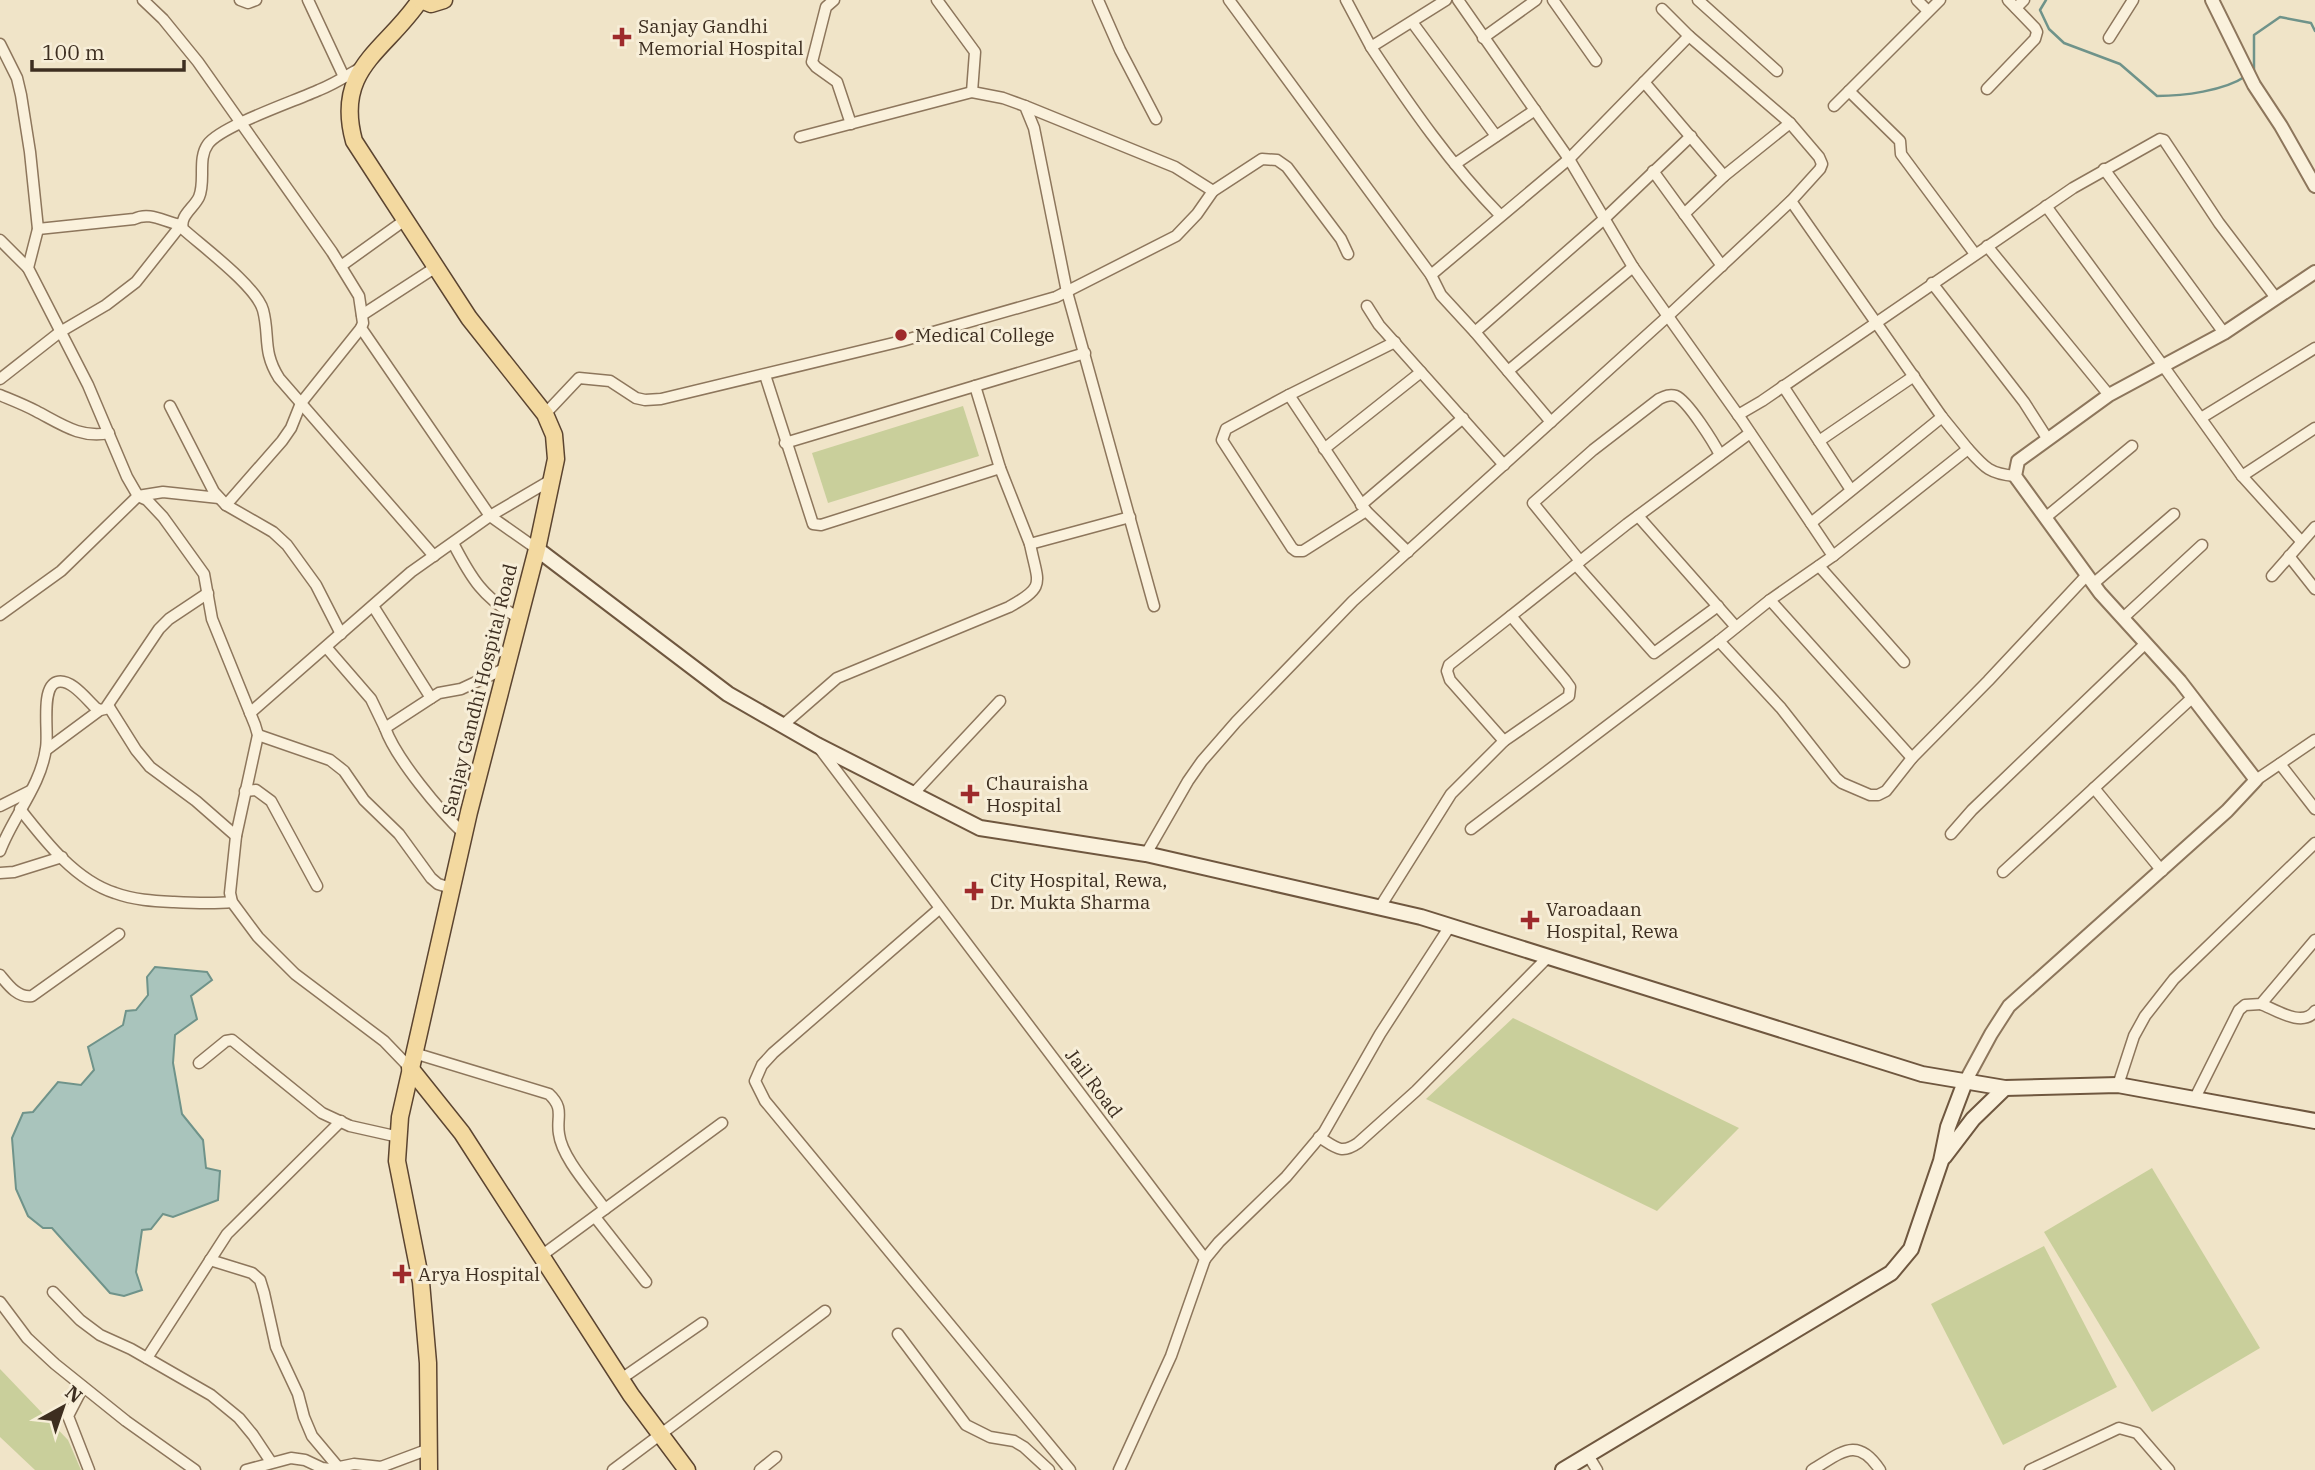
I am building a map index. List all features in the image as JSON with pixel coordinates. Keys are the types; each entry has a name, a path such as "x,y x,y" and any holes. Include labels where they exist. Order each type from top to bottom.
{"main road":[{"path":"421,0 431,4 444,0"},
{"name":"Sanjay Gandhi Hospital Road","path":"421,0 362,66 348,110 351,132 354,141 469,318 545,414 554,435 556,459 537,549 464,834 400,1117 397,1161 422,1296 428,1363 429,1470"},
{"path":"537,549 728,694 817,745 980,828 1146,854 1450,926 1922,1074 2005,1088 2118,1086 2315,1121"},
{"path":"412,1061 462,1133 621,1379 687,1470"},
{"path":"1563,1470 1891,1273 1911,1250 1941,1161 1948,1127 1965,1082"},
{"path":"1941,1161 1973,1119 2005,1088"}],"street":[{"path":"143,0 186,46 242,122 251,140 341,266 359,296 361,328 301,403 291,428 282,441 223,502"},
{"path":"240,0 248,3 257,0"},
{"path":"308,0 344,77"},
{"path":"834,0 826,7 812,62 837,82 851,124"},
{"path":"937,0 975,52 972,92"},
{"path":"1098,0 1120,50 1156,119"},
{"path":"1229,0 1431,275 1441,295 1551,422"},
{"path":"1346,0 1371,47 1415,114 1500,215"},
{"path":"1371,47 1446,0"},
{"path":"1458,0 1569,159 1633,267 1738,415 1833,556"},
{"path":"1483,38 1536,0"},
{"path":"1553,0 1596,61"},
{"path":"1698,0 1777,71"},
{"path":"1917,0 1928,10"},
{"path":"1834,106 1940,0"},
{"path":"1987,89 2035,39 2037,33 2035,27 2008,0"},
{"path":"2016,8 2024,0"},
{"path":"2109,38 2133,0"},
{"path":"2212,0 2254,85 2281,125 2315,186"},
{"path":"1146,854 1202,761 1353,601 1668,316 1791,201 1820,169 1822,164 1819,157 1790,123 1689,36 1662,9"},
{"path":"1412,22 1496,136"},
{"path":"1431,275 1569,159 1689,36"},
{"path":"0,44 12,66 22,95 38,229 28,268"},
{"path":"0,379 60,332 107,305 136,282 181,225 199,197 203,156 213,139 242,122 323,89 362,66"},
{"path":"1644,82 1724,176"},
{"path":"1849,91 1900,141 1901,154 1975,254"},
{"path":"800,137 972,92 1003,98 1175,167 1213,191"},
{"path":"1025,107 1034,128 1067,292 1154,606"},
{"path":"1455,164 1535,110"},
{"path":"1684,214 1724,176 1790,123"},
{"path":"1475,332 1604,220 1692,136"},
{"path":"1738,415 2046,206 2104,169 2160,139 2164,140 2219,223 2276,298"},
{"path":"545,414 579,378 610,381 636,398 661,399 902,341 1067,292 1176,236 1197,214 1213,191 1262,159 1277,160 1287,167 1341,239 1348,254"},
{"path":"2104,169 2224,333"},
{"path":"1653,171 1722,266"},
{"path":"1791,201 1942,417 1968,449 1990,471 1998,475 2015,476"},
{"path":"2046,206 2242,476 2301,541"},
{"path":"38,229 134,219 141,215 153,215 168,223 181,225 258,299 272,366 434,556"},
{"path":"341,266 405,220"},
{"path":"0,240 28,268 138,496 154,506 200,567 214,626 258,736 236,836 230,893 232,902 258,937 295,975 412,1061 550,1094 559,1106 559,1134 563,1148 605,1209"},
{"path":"1987,246 2109,395"},
{"path":"362,315 436,267"},
{"path":"1508,371 1633,267"},
{"path":"2256,780 2193,697 2090,579 2015,476 2018,461 2109,395 2224,333 2315,272"},
{"path":"1932,283 2024,402 2047,438"},
{"path":"1367,306 1379,325 1504,465"},
{"path":"361,328 491,516 537,549"},
{"path":"1395,342 1226,429 1222,440 1292,548 1303,551 1364,508 1463,418"},
{"path":"2201,418 2315,348"},
{"path":"785,443 1085,353"},
{"path":"1324,449 1421,372"},
{"path":"765,375 813,524 821,526 1000,468"},
{"path":"1819,442 1914,376"},
{"path":"783,725 837,678 1009,607 1032,594 1036,588 1037,579 1030,544 1000,468 975,386"},
{"path":"1783,386 1851,490"},
{"path":"0,395 75,431 96,436 109,433"},
{"path":"1289,395 1364,508 1408,552"},
{"path":"1718,606 1654,653 1578,563 1533,503 1593,450 1659,398 1667,395 1681,399 1720,455"},
{"path":"170,406 214,492 223,502 273,531 287,545 316,585 341,634"},
{"path":"1811,523 1942,417"},
{"path":"2242,476 2315,428"},
{"path":"1504,741 1450,680 1447,671 1449,665 1638,516 1750,433"},
{"path":"2045,518 2132,446"},
{"path":"1471,829 1770,600 1833,556 1968,449"},
{"path":"250,713 411,572 491,516 551,480"},
{"path":"0,615 61,571 138,496 163,492 223,502"},
{"path":"1719,641 1781,708 1842,783 1870,795 1878,795 1886,791 1912,758 2090,579 2174,514"},
{"path":"1638,516 1736,627"},
{"path":"1030,544 1130,517"},
{"path":"2272,576 2315,527"},
{"path":"453,543 480,589 488,598 519,618"},
{"path":"2123,618 2202,545"},
{"path":"2289,555 2315,589"},
{"path":"1819,566 1904,662"},
{"path":"46,750 105,708 159,629 169,619 208,593"},
{"path":"1770,600 1912,758"},
{"path":"373,606 430,698"},
{"path":"1380,908 1451,794 1504,741 1569,696 1570,687 1511,616"},
{"path":"1951,834 1972,810 2146,643"},
{"path":"326,647 371,699 390,742 444,816 464,834"},
{"path":"386,728 430,698 453,692 506,668"},
{"path":"0,851 39,776 46,750 47,695 50,687 57,682 71,685 105,708 150,767 196,801 236,836"},
{"path":"2003,872 2193,697"},
{"path":"913,794 1000,701"},
{"path":"258,736 337,764 363,800 399,834 431,878 438,884 452,888"},
{"path":"1965,1082 2010,1006 2162,871 2227,811 2256,780 2315,740"},
{"name":"Jail Road","path":"817,745 1205,1259"},
{"path":"2280,764 2315,809"},
{"path":"2094,788 2162,871"},
{"path":"246,791 256,790 271,801 317,886"},
{"path":"0,806 31,791"},
{"path":"20,808 46,842 98,886 127,897 213,904 232,902"},
{"path":"2118,1086 2134,1037 2145,1016 2174,979 2315,843"},
{"path":"0,873 14,872 62,857"},
{"path":"939,909 773,1053 762,1065 755,1081 765,1101 1070,1470"},
{"path":"1119,1470 1171,1356 1205,1259 1286,1177 1319,1137 1380,1034 1450,926"},
{"path":"0,975 16,992 25,997 32,996 119,934"},
{"path":"2261,1004 2315,940"},
{"path":"1319,1137 1340,1150 1350,1149 1358,1143 1416,1091 1548,957"},
{"path":"2194,1100 2239,1010 2245,1005 2261,1004 2301,1019 2311,1017 2315,1011"},
{"path":"199,1063 226,1041 232,1040 322,1113 350,1126 399,1137"},
{"path":"147,1358 227,1234 341,1121"},
{"path":"541,1256 722,1123"},
{"path":"594,1217 646,1282"},
{"path":"210,1260 252,1273 260,1280 276,1347 298,1394 304,1417 312,1436 338,1467"},
{"path":"53,1292 80,1320 100,1335 189,1381 220,1403 239,1418 271,1462"},
{"path":"0,1302 27,1338 83,1387 195,1470"},
{"path":"613,1470 825,1311"},
{"path":"621,1379 702,1323"},
{"path":"898,1334 966,1425 979,1433 1014,1441 1049,1470"},
{"path":"83,1387 68,1416 89,1470"},
{"path":"2031,1470 2119,1428 2137,1433 2169,1470"},
{"path":"246,1470 291,1458 305,1460 323,1468 354,1464 381,1467 429,1449"},
{"path":"1812,1470 1847,1449 1868,1454 1880,1470"},
{"path":"1588,1455 1597,1470"},
{"path":"760,1470 776,1457"}],"green space":[{"path":"963,406 979,456 828,503 812,453"},
{"path":"1513,1018 1739,1128 1657,1211 1426,1099"},
{"path":"2152,1168 2260,1348 2152,1412 2044,1232"},
{"path":"2044,1246 2117,1387 2003,1445 1931,1304"},
{"path":"0,1369 68,1440 81,1470 35,1470 0,1437"}],"water":[{"path":"155,967 207,972 212,980 191,996 197,1019 175,1035 173,1063 182,1114 203,1140 206,1168 220,1171 218,1200 173,1217 163,1214 151,1229 142,1230 136,1272 142,1290 124,1296 110,1293 52,1228 43,1228 28,1216 16,1189 12,1138 23,1113 33,1112 58,1082 81,1085 94,1070 88,1047 123,1025 126,1011 136,1010 148,995 147,977"}],"waterway":[{"path":"2046,0 2040,10 2049,29 2064,43 2120,64 2157,96 2203,92 2246,76"},
{"path":"2251,73 2254,71 2254,35 2280,17 2311,23 2315,31"}],"place":[{"name":"Sanjay Gandhi Memorial Hospital","path":"622,37"},
{"name":"Medical College","path":"901,335"},
{"name":"Chauraisha Hospital","path":"970,794"},
{"name":"City Hospital, Rewa, Dr. Mukta Sharma","path":"974,891"},
{"name":"Varoadaan Hospital, Rewa","path":"1530,920"},
{"name":"Arya Hospital","path":"402,1274"}]}
